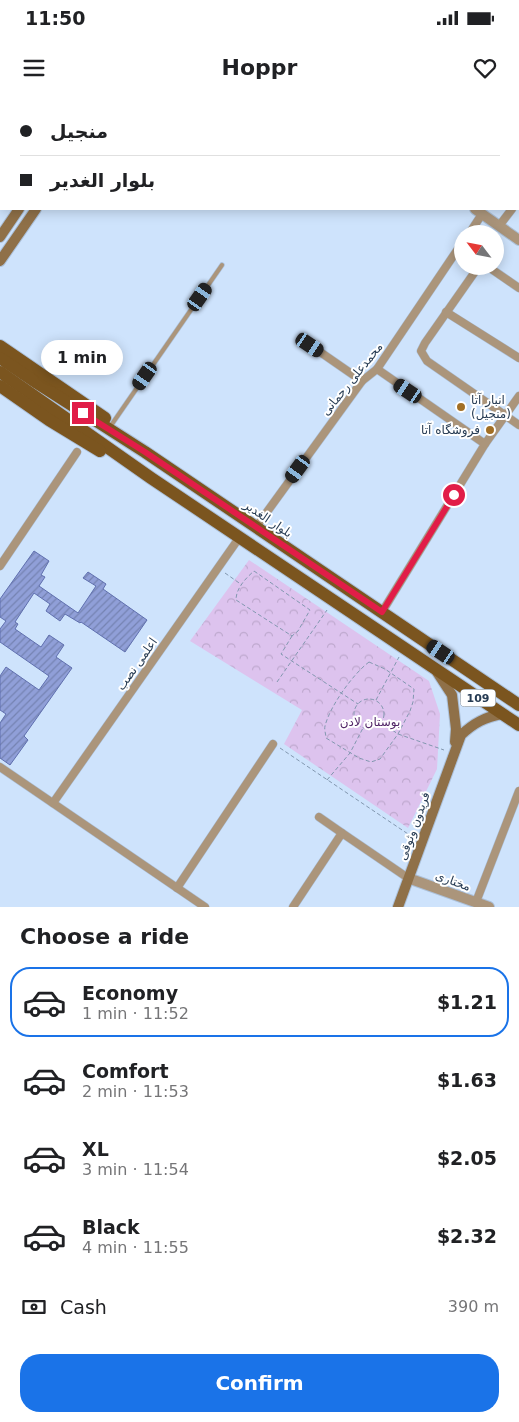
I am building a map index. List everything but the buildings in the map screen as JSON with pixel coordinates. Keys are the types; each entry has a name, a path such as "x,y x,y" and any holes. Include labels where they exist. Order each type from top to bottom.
{"main road":[{"path":"0,236 18,210"},
{"path":"0,261 35,210"},
{"path":"0,346 87,404 145,452"},
{"name":"بلوار الغدیر","path":"0,358 145,452 519,706"},
{"name":"109","path":"0,372 239,538 519,725"},
{"path":"0,386 93,447 151,478"},
{"path":"436,671 452,695 456,729 454,753"},
{"path":"454,753 461,735 470,726 482,719 502,714"},
{"name":"فریدون وثوقی","path":"398,907 454,753"}],"street":[{"path":"500,225 511,210"},
{"path":"472,225 478,211 498,225"},
{"path":"504,230 519,240"},
{"name":"محمدعلی رحمانی","path":"256,527 362,381 377,370 454,255"},
{"path":"473,275 425,342 421,351 422,355 427,361 519,425"},
{"path":"500,275 519,288"},
{"path":"446,312 519,358"},
{"path":"310,345 362,381"},
{"path":"377,370 486,444"},
{"path":"382,612 486,444 519,396"},
{"path":"0,566 77,452"},
{"name":"اعلمی نصب","path":"53,803 239,538"},
{"path":"177,888 274,744"},
{"path":"0,767 205,907"},
{"path":"476,902 519,791"},
{"path":"319,817 408,878"},
{"path":"292,907 342,833"},
{"name":"مختاری","path":"408,878 489,907"}],"lane":[{"path":"112,424 222,265"}],"path":[{"path":"218,568 242,585"},
{"path":"292,636 236,600 236,593 254,571 310,610 282,654 358,704"},
{"path":"277,682 334,602"},
{"path":"376,700 403,648"},
{"path":"369,662 391,673 414,689 413,702 410,712 398,734 380,759 371,762 350,753 326,738 325,727 332,711 359,670 369,662"},
{"path":"366,699 376,700 384,710 384,716 375,727 363,727 355,718 354,713 358,704 366,699"},
{"path":"381,722 398,734 454,753"},
{"path":"326,780 350,753 363,727"},
{"path":"274,744 422,843"}],"green space":[{"name":"بوستان لادن","path":"249,560 429,681 440,714 437,769 408,828 284,744 302,710 190,641"}],"place":[{"name":"انبار آتا (منجیل)","path":"461,407"},
{"name":"فروشگاه آتا","path":"490,430"}],"route":[{"path":"83,413 145,452 382,612 454,495"}]}
